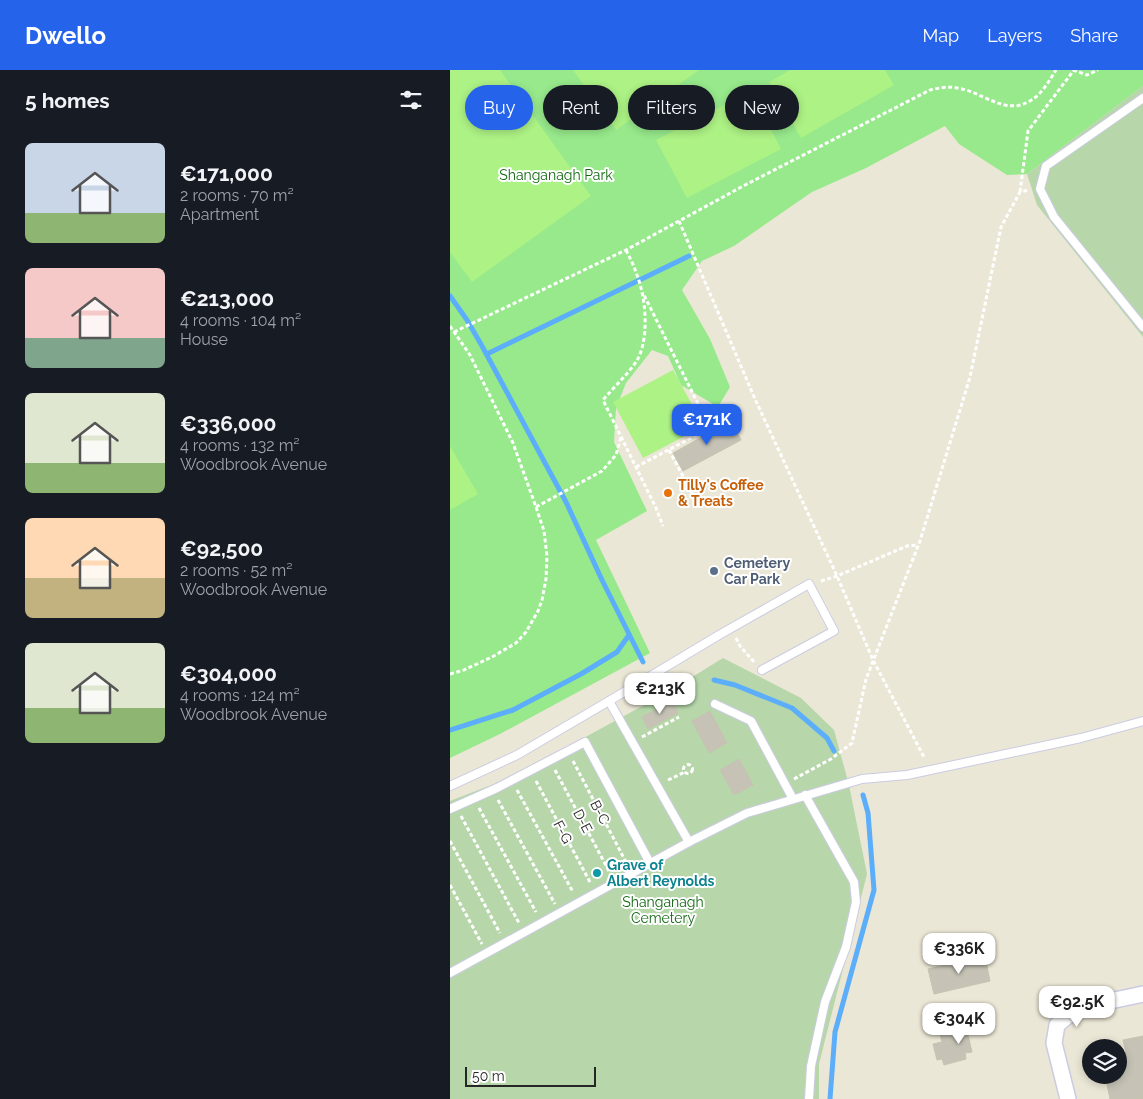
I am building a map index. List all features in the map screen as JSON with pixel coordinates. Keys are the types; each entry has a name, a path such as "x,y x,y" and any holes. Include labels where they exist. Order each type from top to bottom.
{"street":[{"path":"1068,1099 1054,1043 1056,1025 1078,1008 1143,994"}],"lane":[{"path":"1143,98 1046,166 1040,189 1054,217 1143,327"},
{"path":"450,786 517,755 809,584 834,631 762,670"},
{"path":"609,701 689,842"},
{"path":"715,704 751,721 793,799"},
{"path":"450,973 650,863 747,813 862,780 907,775 1081,738 1143,721"},
{"path":"453,808 512,781 585,742 650,863"},
{"path":"805,796 854,882 856,902 846,947 825,1002 811,1066 808,1099"}],"path":[{"path":"454,332 626,250 745,185 930,90 946,87 958,88 976,93 1007,106 1018,106 1030,102 1040,92 1055,71 1050,70"},
{"path":"785,784 831,759 852,743 866,679 918,545 970,377 1001,227 1020,192 1028,131 1073,70 1087,75 1098,70"},
{"path":"1020,192 1040,189"},
{"path":"679,221 755,399 837,576 873,660 924,756"},
{"path":"626,250 637,275 641,290 645,316 645,333 637,361 604,400 663,526"},
{"path":"636,467 710,428 641,290"},
{"path":"450,326 470,355 513,443 544,531 547,556 546,579 542,600 526,632 516,643 478,664 450,674"},
{"path":"536,507 602,471 616,455 621,437"},
{"path":"668,450 699,506"},
{"path":"809,584 837,576 908,546 918,545"},
{"path":"731,628 740,646 762,670"},
{"path":"642,737 679,717"},
{"name":"B-C","path":"568,751 632,873"},
{"name":"D-E","path":"550,760 615,882"},
{"name":"F-G","path":"531,770 596,893"},
{"path":"667,781 685,772"},
{"path":"512,781 579,902"},
{"path":"493,790 560,912"},
{"path":"474,799 542,922"},
{"path":"453,808 524,932"},
{"path":"450,841 505,942"},
{"path":"450,885 486,953"}],"green space":[{"name":"Shanganagh Park","path":"450,70 1143,70 1143,86 1027,174 1007,175 959,144 945,126 866,168 812,192 734,246 702,261 682,290 710,339 730,387 718,407 681,385 668,356 652,350 626,383 616,408 614,442 647,511 596,540 650,653 500,734 450,758"},
{"path":"450,70 500,70 511,85 465,85 465,130 533,130 533,116 591,196 472,282 450,252"},
{"path":"573,70 699,70 678,85 628,85 628,121 618,129 618,85 584,85"},
{"path":"790,70 885,70 894,85 801,138 796,130 799,130 799,85 771,85 769,82"},
{"path":"1143,86 1143,337 1037,205 1027,174"},
{"path":"725,104 725,130 771,130 781,149 687,198 656,140 675,130 715,130 715,110"},
{"path":"673,370 704,426 643,458 613,402"},
{"path":"450,446 478,494 450,510"},
{"name":"Shanganagh Cemetery","path":"723,658 801,698 834,730 849,785 867,874 819,1064 819,1099 450,1099 450,801 512,777 668,692"}],"building":[{"path":"731,421 741,440 683,471 673,453"},
{"path":"672,701 678,713 648,729 642,717"},
{"path":"710,711 727,743 709,753 692,721"},
{"path":"739,759 753,785 734,795 720,770"},
{"path":"985,956 990,981 934,994 928,969"},
{"path":"955,1028 958,1038 968,1035 972,1052 965,1053 966,1059 955,1062 947,1029"},
{"path":"947,1029 955,1062 944,1065 942,1059 937,1060 933,1044 942,1042 939,1031"},
{"path":"1143,1036 1143,1099 1110,1099 1107,1084 1127,1084 1127,1039"}],"waterway":[{"path":"487,354 689,256"},
{"path":"450,296 482,346 566,502 643,662"},
{"path":"450,730 513,710 581,674 617,652 629,635"},
{"path":"714,680 735,685 792,708 827,738 834,751"},
{"path":"830,1099 835,1032 874,890 868,813 863,795"}],"place":[{"name":"Tilly's Coffee & Treats","path":"668,493"},
{"name":"Cemetery Car Park","path":"714,571"},
{"name":"Grave of Albert Reynolds","path":"597,873"}]}
